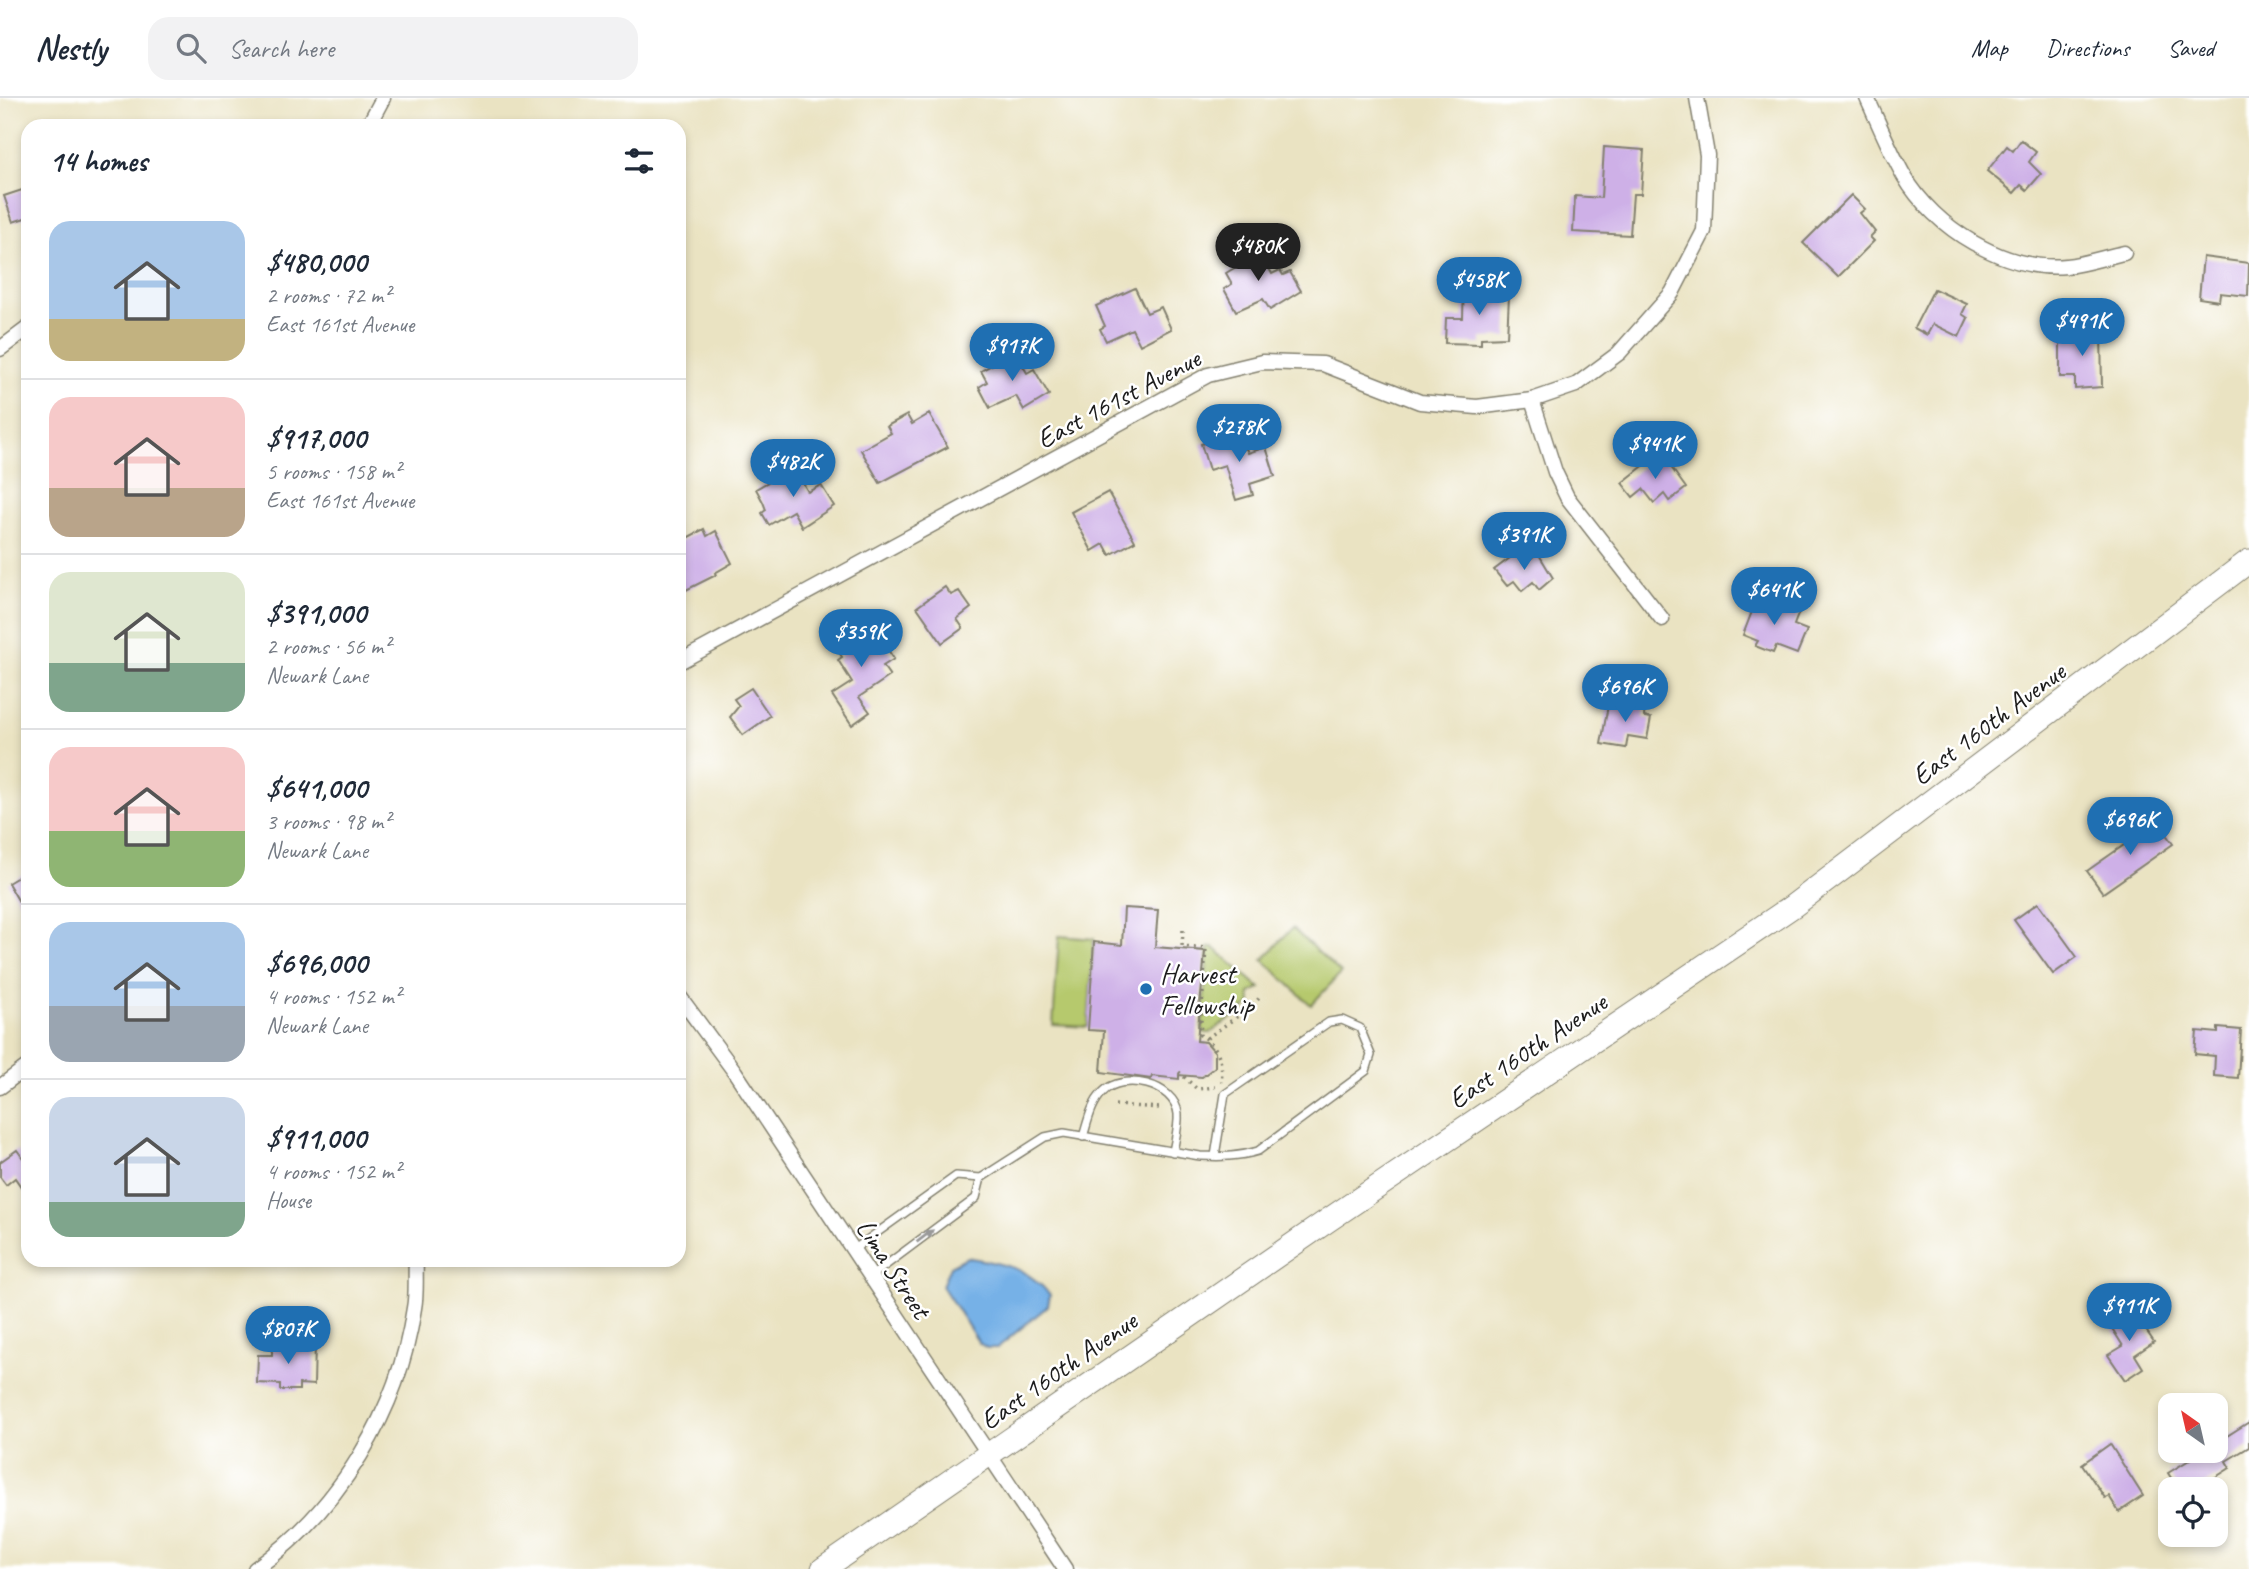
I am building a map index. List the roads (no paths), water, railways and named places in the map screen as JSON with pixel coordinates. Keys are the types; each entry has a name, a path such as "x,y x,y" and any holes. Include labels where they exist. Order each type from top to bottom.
{"main road":[{"name":"East 160th Avenue","path":"824,1569 1793,906 2249,561"}],"street":[{"path":"372,119 383,98"},
{"name":"East 161st Avenue","path":"686,658 1208,375 1262,362 1323,364 1420,402 1477,407 1532,400 1576,384 1619,353 1672,293 1704,231 1707,155 1698,98"},
{"path":"1867,98 1905,178 1938,218 1977,244 2020,264 2065,266 2124,253"},
{"path":"0,349 21,333"},
{"path":"1532,400 1555,472 1567,497 1662,619"},
{"name":"Lima Street","path":"686,1006 735,1072 1065,1569"},
{"path":"0,1087 21,1071"},
{"path":"255,1569 318,1515 355,1465 395,1382 414,1308 416,1267"}],"lane":[{"path":"853,1250 956,1177 981,1178 1015,1153 1045,1137 1065,1133 1215,1157 1241,1156 1258,1151 1366,1071 1371,1055 1360,1028 1342,1020 1329,1021 1225,1094 1215,1157"},
{"path":"1083,1136 1092,1107 1109,1087 1124,1082 1152,1085 1173,1099 1178,1113 1173,1152"},
{"path":"870,1277 976,1198 981,1178"}],"water":[{"path":"967,1257 1023,1272 1050,1295 1048,1306 997,1348 987,1348 979,1343 942,1286 950,1266"}],"place":[{"name":"Harvest Fellowship","path":"1146,989"}]}
